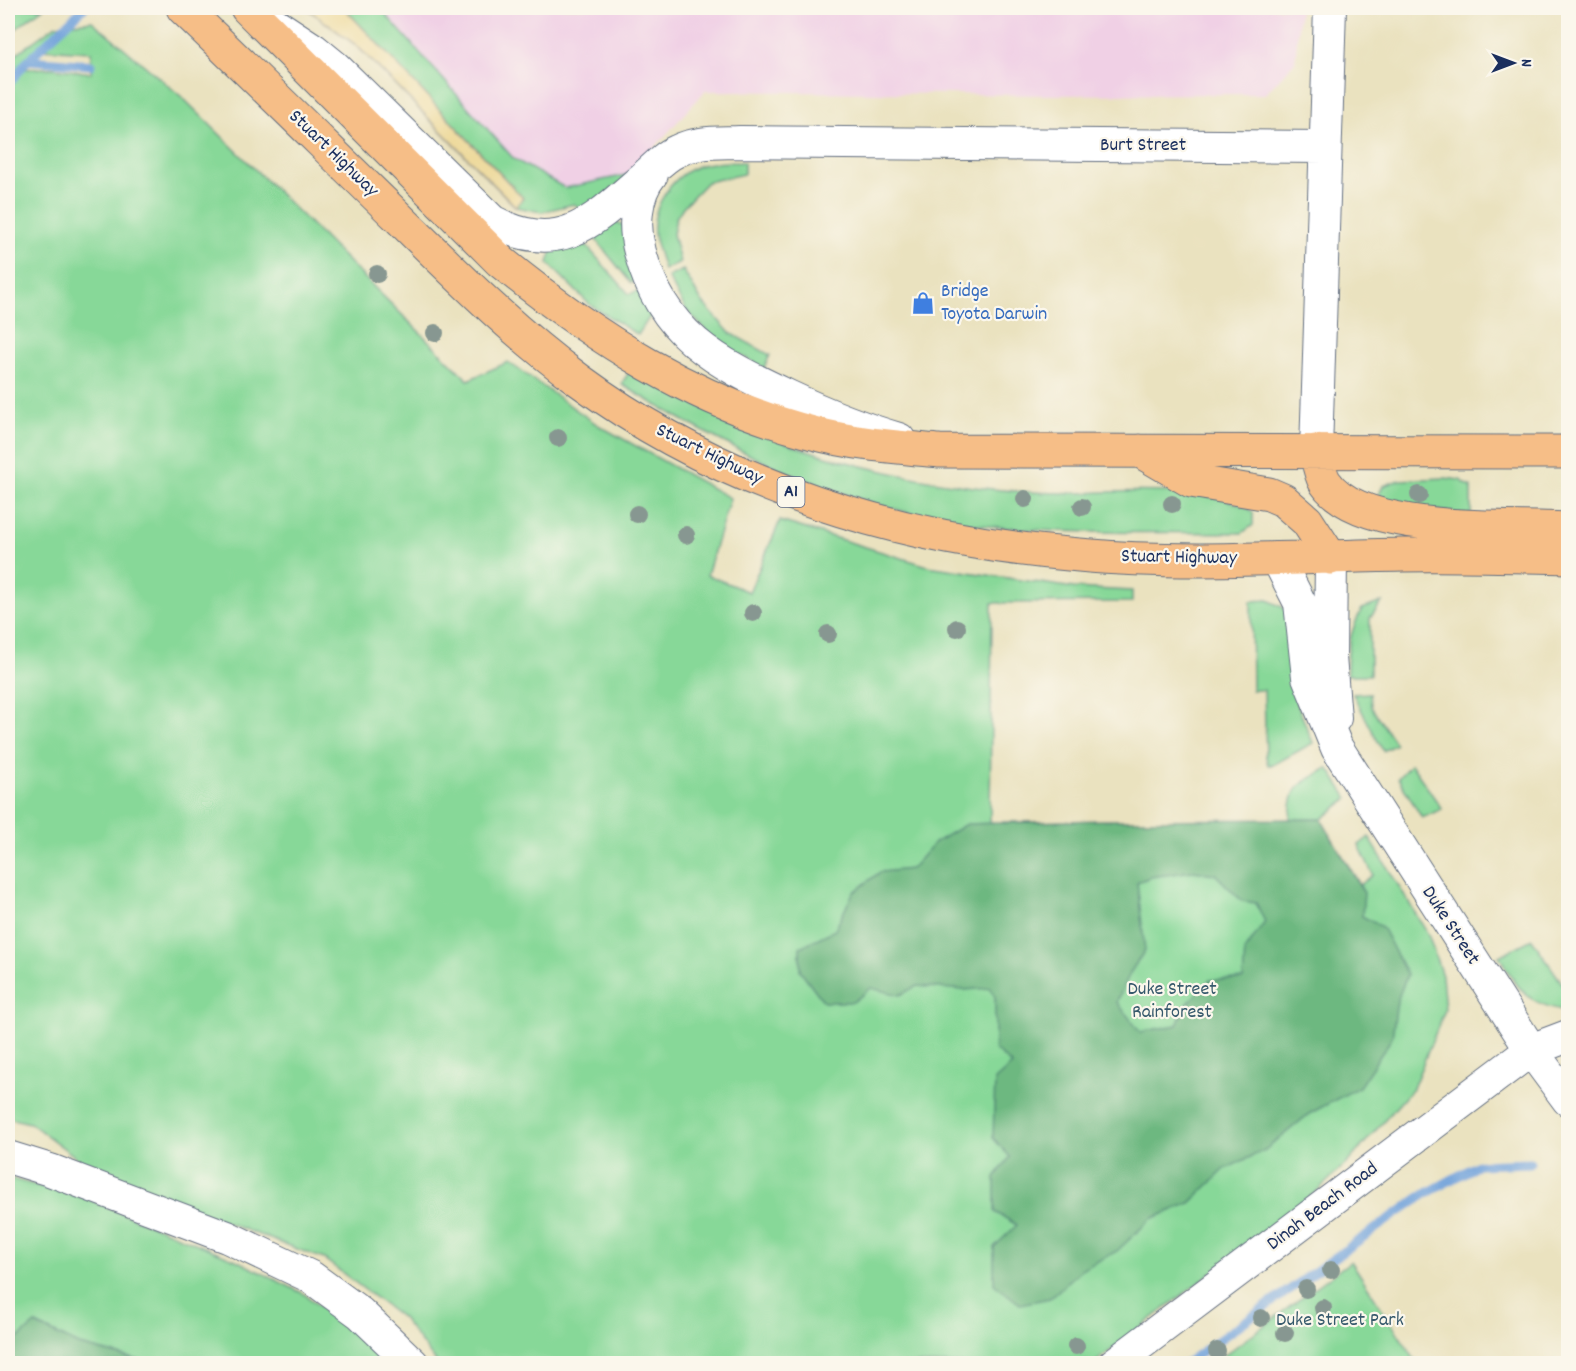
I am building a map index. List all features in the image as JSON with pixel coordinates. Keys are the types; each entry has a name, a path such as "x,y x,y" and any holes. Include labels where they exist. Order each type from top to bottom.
{"highway":[{"name":"Stuart Highway","path":"183,8 509,325 580,381 634,418 684,445 764,482 825,505 908,530 948,538 1082,556 1569,557"},
{"path":"249,8 500,261 544,297 632,358 677,380 789,426 855,442 939,451 1569,452"},
{"path":"1140,451 1191,481 1269,494 1283,500 1307,521 1331,558"},
{"path":"1316,452 1324,481 1336,493 1348,503 1380,514 1434,524 1569,529"}],"street":[{"path":"249,8 313,49 335,67 476,207 492,221 510,231 541,238 559,236 576,229 627,193 662,161"},
{"path":"1316,452 1330,8"},
{"name":"Burt Street","path":"662,161 675,151 689,146 740,142 1324,147"},
{"path":"662,161 647,180 639,196 637,241 651,288 666,312 690,339 717,360 809,405 881,434 939,451"},
{"name":"Duke Street","path":"1277,558 1300,603 1308,677 1336,748 1531,1050 1569,1100"},
{"name":"Duke Street","path":"1331,558 1330,679 1336,748"},
{"name":"Dinah Beach Road","path":"1114,1364 1531,1050 1569,1036"},
{"path":"8,1157 50,1170 227,1237 311,1277 360,1313 413,1364"}],"shaded area":[{"path":"380,8 1300,8 1295,62 1265,94 1040,95 705,91 631,174 565,189 514,159"}],"green space":[{"path":"8,8 43,8 8,35"},
{"path":"344,8 380,8 514,159 565,188 631,174 583,212 574,204 541,212 516,207 523,198"},
{"path":"92,21 183,98 468,380 508,362 598,425 730,498 707,575 749,592 780,521 928,566 1074,588 1132,591 1132,602 992,603 990,822 1290,820 1292,799 1298,787 1328,768 1348,798 1321,820 1360,885 1373,875 1359,845 1369,837 1428,934 1442,976 1445,1010 1413,1088 1348,1162 1317,1191 1093,1364 437,1363 402,1318 324,1259 101,1176 30,1123 8,1118 8,60 56,25","holes":["39,49 91,52 91,73 52,68 21,69"]},
{"path":"744,162 744,174 707,182 683,207 676,218 673,234 680,262 664,270 654,234 654,223 656,212 666,192 682,175 702,165"},
{"path":"616,222 624,225 640,278 631,283 593,236"},
{"path":"583,242 629,294 645,289 656,307 638,335 590,305 548,263 552,250"},
{"path":"683,270 702,302 730,333 770,355 764,368 719,344 686,310 668,277"},
{"path":"630,371 736,423 816,453 859,465 902,475 990,489 1076,493 1142,491 1217,497 1237,503 1253,512 1253,525 1242,533 1073,532 988,526 906,512 868,502 794,475 724,442 621,384"},
{"path":"1445,478 1460,480 1471,487 1471,516 1381,502 1379,494 1383,486 1399,480"},
{"path":"1268,600 1288,610 1297,704 1313,743 1273,765 1268,765 1266,757 1264,690 1252,690 1251,601"},
{"path":"1382,602 1370,618 1370,675 1347,675 1350,640 1358,617 1362,609"},
{"path":"1370,693 1371,707 1396,744 1383,751 1353,694"},
{"path":"1411,764 1442,809 1422,818 1398,778"},
{"name":"Duke Street Rainforest","path":"1321,819 1364,893 1362,916 1382,927 1407,975 1397,1001 1392,1038 1359,1087 1309,1114 1265,1150 1225,1169 1190,1203 1151,1219 1117,1251 1081,1270 1050,1298 1020,1304 994,1284 994,1247 1017,1225 995,1212 995,1177 1010,1157 993,1138 995,1080 1012,1065 995,1050 995,997 990,988 964,990 917,986 900,995 871,988 853,1002 824,1002 800,970 800,947 835,930 853,893 880,872 911,869 934,843 966,824 1102,820","holes":["1193,871 1215,874 1242,901 1256,903 1265,922 1245,950 1243,979 1210,980 1186,1005 1177,1025 1140,1032 1117,1002 1130,973 1145,950 1137,882 1151,877"]},
{"path":"1532,939 1568,992 1568,1011 1533,1000 1512,978 1499,956"},
{"path":"8,1178 85,1198 234,1259 304,1294 391,1363 149,1363 79,1345 36,1324 8,1347"},
{"name":"Duke Street Park","path":"1351,1261 1417,1363 1214,1363"},
{"path":"35,1324 79,1345 149,1363 8,1363 8,1347"}],"sand":[{"path":"306,8 344,8 523,198 516,207 357,46"}],"waterway":[{"path":"8,85 28,60 84,8"},
{"path":"28,60 91,65"},
{"path":"1185,1364 1420,1197 1478,1165 1530,1163"}],"place":[{"name":"Bridge Toyota Darwin","path":"923,303"}]}
